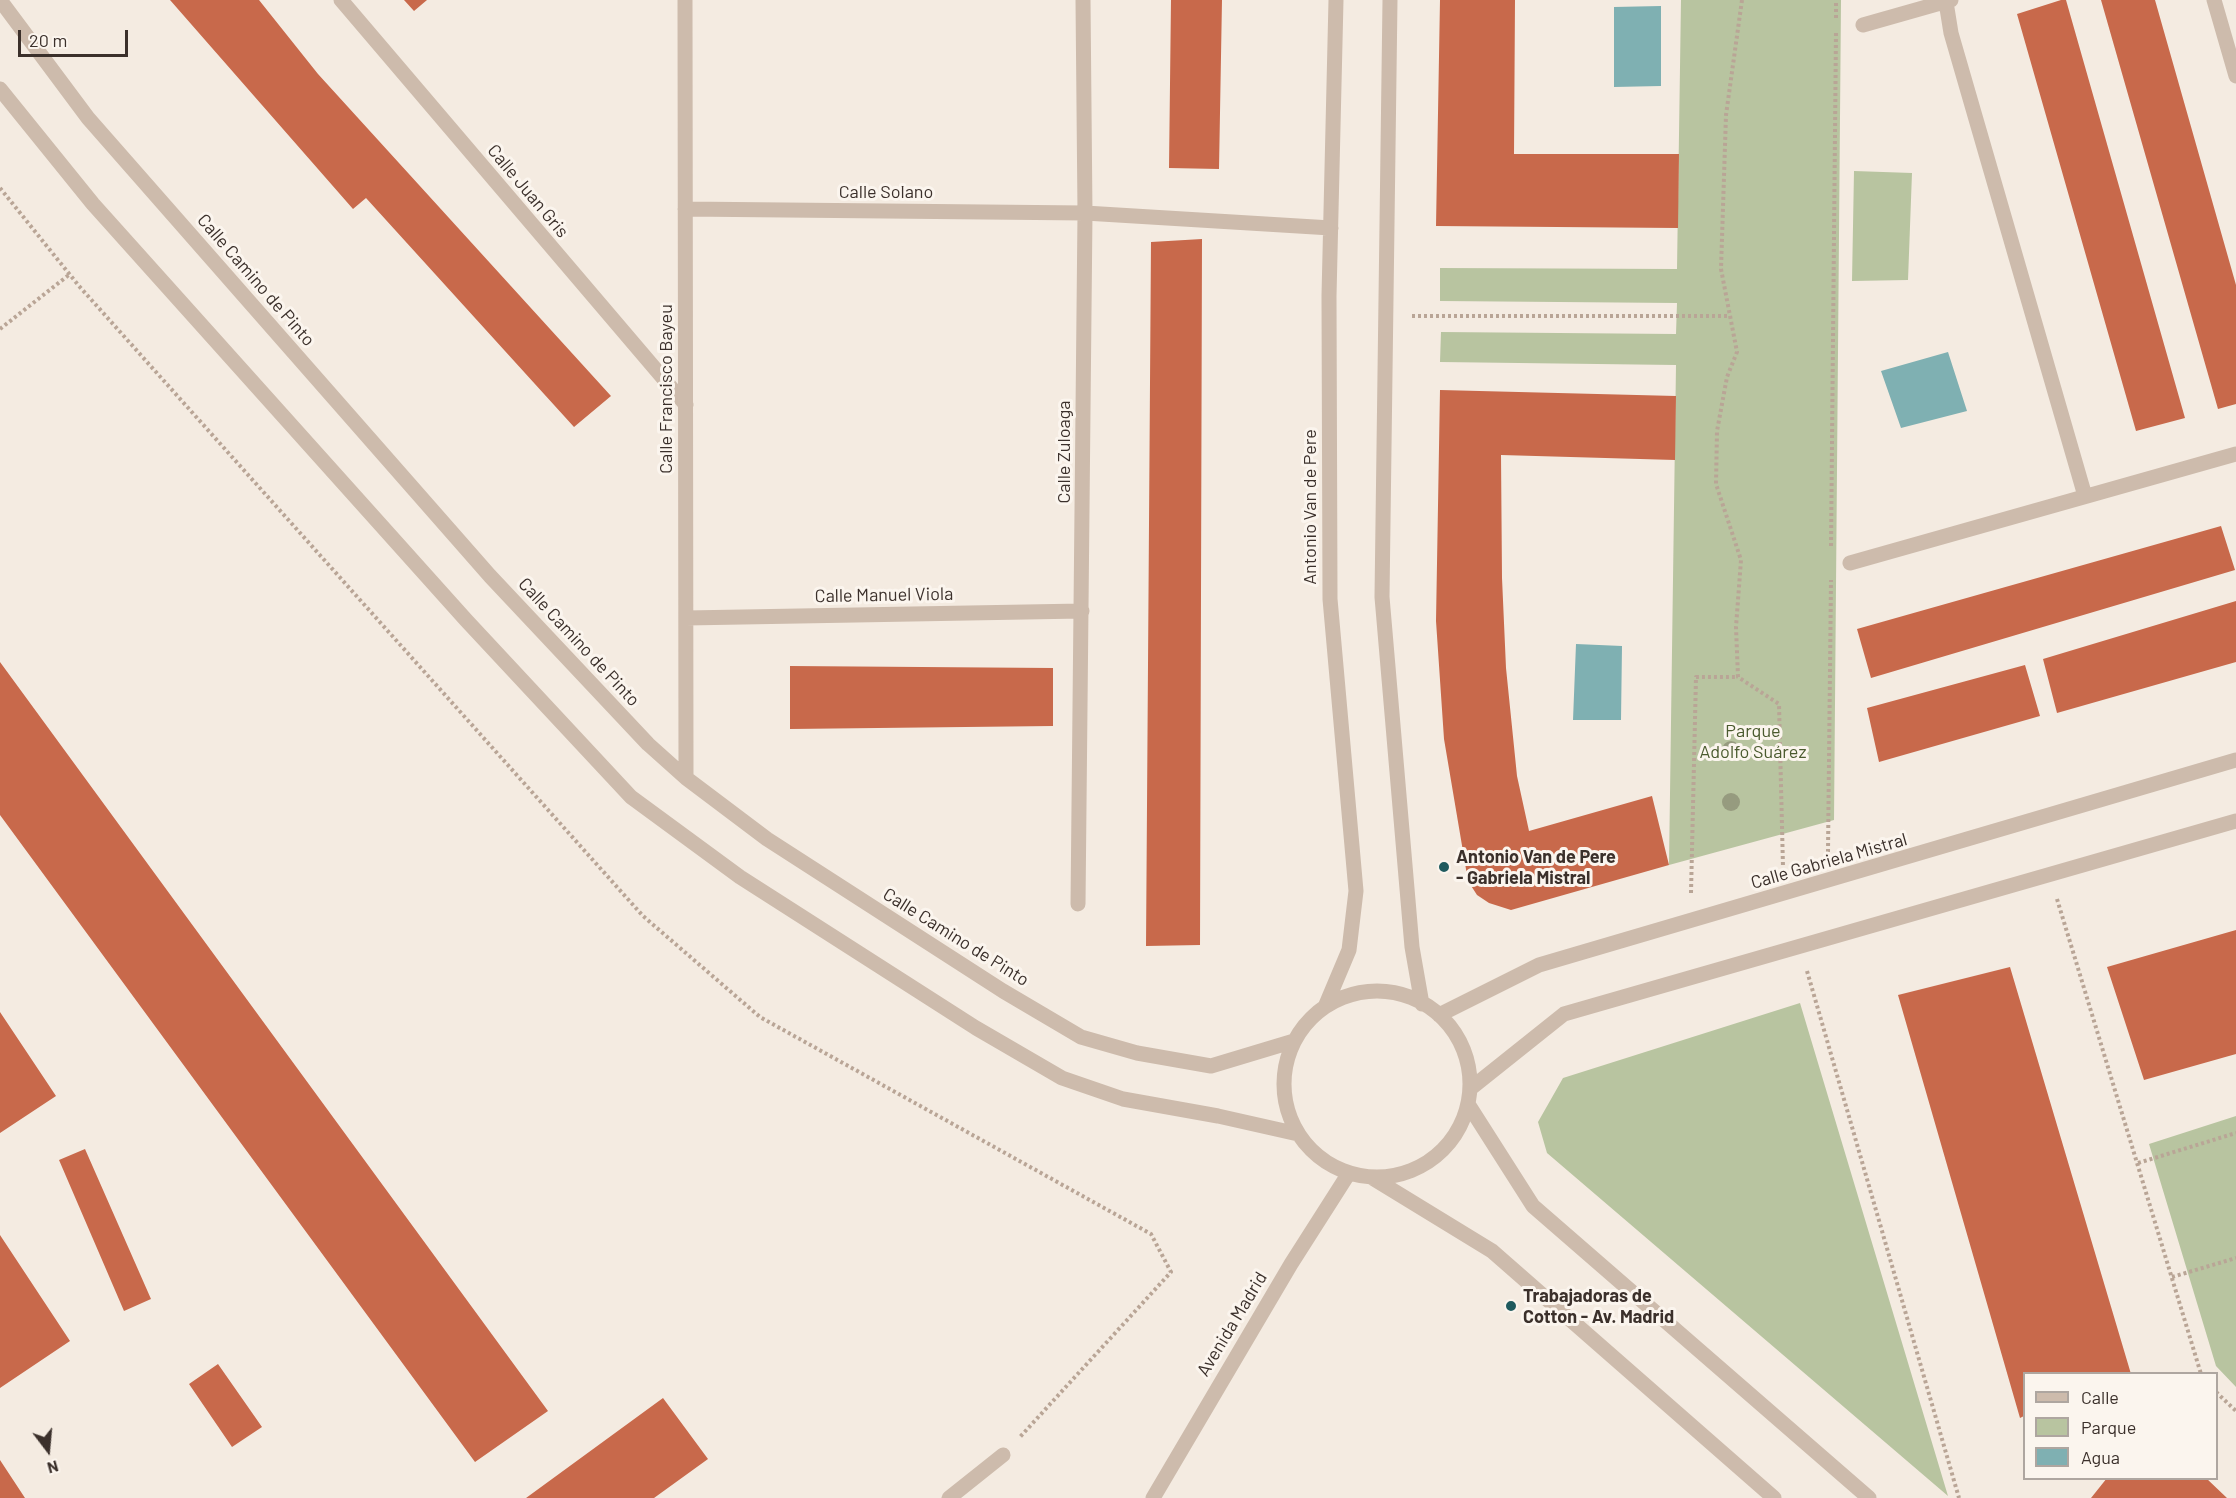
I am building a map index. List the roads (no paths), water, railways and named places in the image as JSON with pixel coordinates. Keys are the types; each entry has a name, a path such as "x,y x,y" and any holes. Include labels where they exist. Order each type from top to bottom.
{"street":[{"name":"Calle Camino de Pinto","path":"0,0 87,118 475,558 648,744 686,778 777,846 1002,991 1081,1037 1137,1053 1211,1066 1294,1041"},
{"name":"Calle Juan Gris","path":"340,0 686,405"},
{"name":"Calle Francisco Bayeu","path":"685,0 686,778"},
{"name":"Calle Zuloaga","path":"1078,904 1085,213 1083,0"},
{"name":"Antonio Van de Pere","path":"1325,1007 1349,950 1356,891 1330,599 1331,228 1335,0"},
{"path":"1390,0 1382,597 1412,947 1422,1004"},
{"path":"2214,0 2236,76"},
{"path":"1863,26 1949,1 1951,33 2085,496"},
{"path":"0,89 93,204 466,620 631,797 740,877 976,1028 1062,1078 1123,1099 1218,1116 1298,1134"},
{"name":"Calle Solano","path":"685,209 1085,213 1331,228"},
{"path":"1850,563 2236,454"},
{"name":"Calle Manuel Viola","path":"686,618 1082,611"},
{"name":"Calle Gabriela Mistral","path":"1438,1015 1539,965 1828,882 2236,760"},
{"path":"1469,1096 1564,1014 2236,821"},
{"path":"1381,992 1409,997 1438,1015 1452,1029 1465,1053 1469,1096 1459,1128 1443,1149 1422,1166 1397,1175 1371,1177 1348,1173 1329,1164 1312,1151 1298,1134 1288,1112 1284,1088 1286,1064 1294,1041 1308,1022 1325,1007 1352,995 1381,992"},
{"path":"1469,1096 1533,1206 1869,1498"},
{"name":"Avenida Madrid","path":"1153,1498 1285,1274 1348,1173"},
{"path":"1371,1177 1492,1251 1774,1498"},
{"path":"949,1498 1003,1455"}],"water":[{"path":"1661,6 1661,86 1614,87 1614,7"},
{"path":"1948,352 1967,411 1901,428 1881,371"},
{"path":"1576,644 1622,646 1621,720 1573,720"}],"place":[{"name":"Antonio Van de Pere - Gabriela Mistral","path":"1444,867"},
{"name":"Trabajadoras de Cotton - Av. Madrid","path":"1511,1306"}],"park label":[{"name":"Parque Adolfo Suárez","path":"1753,741"}]}
